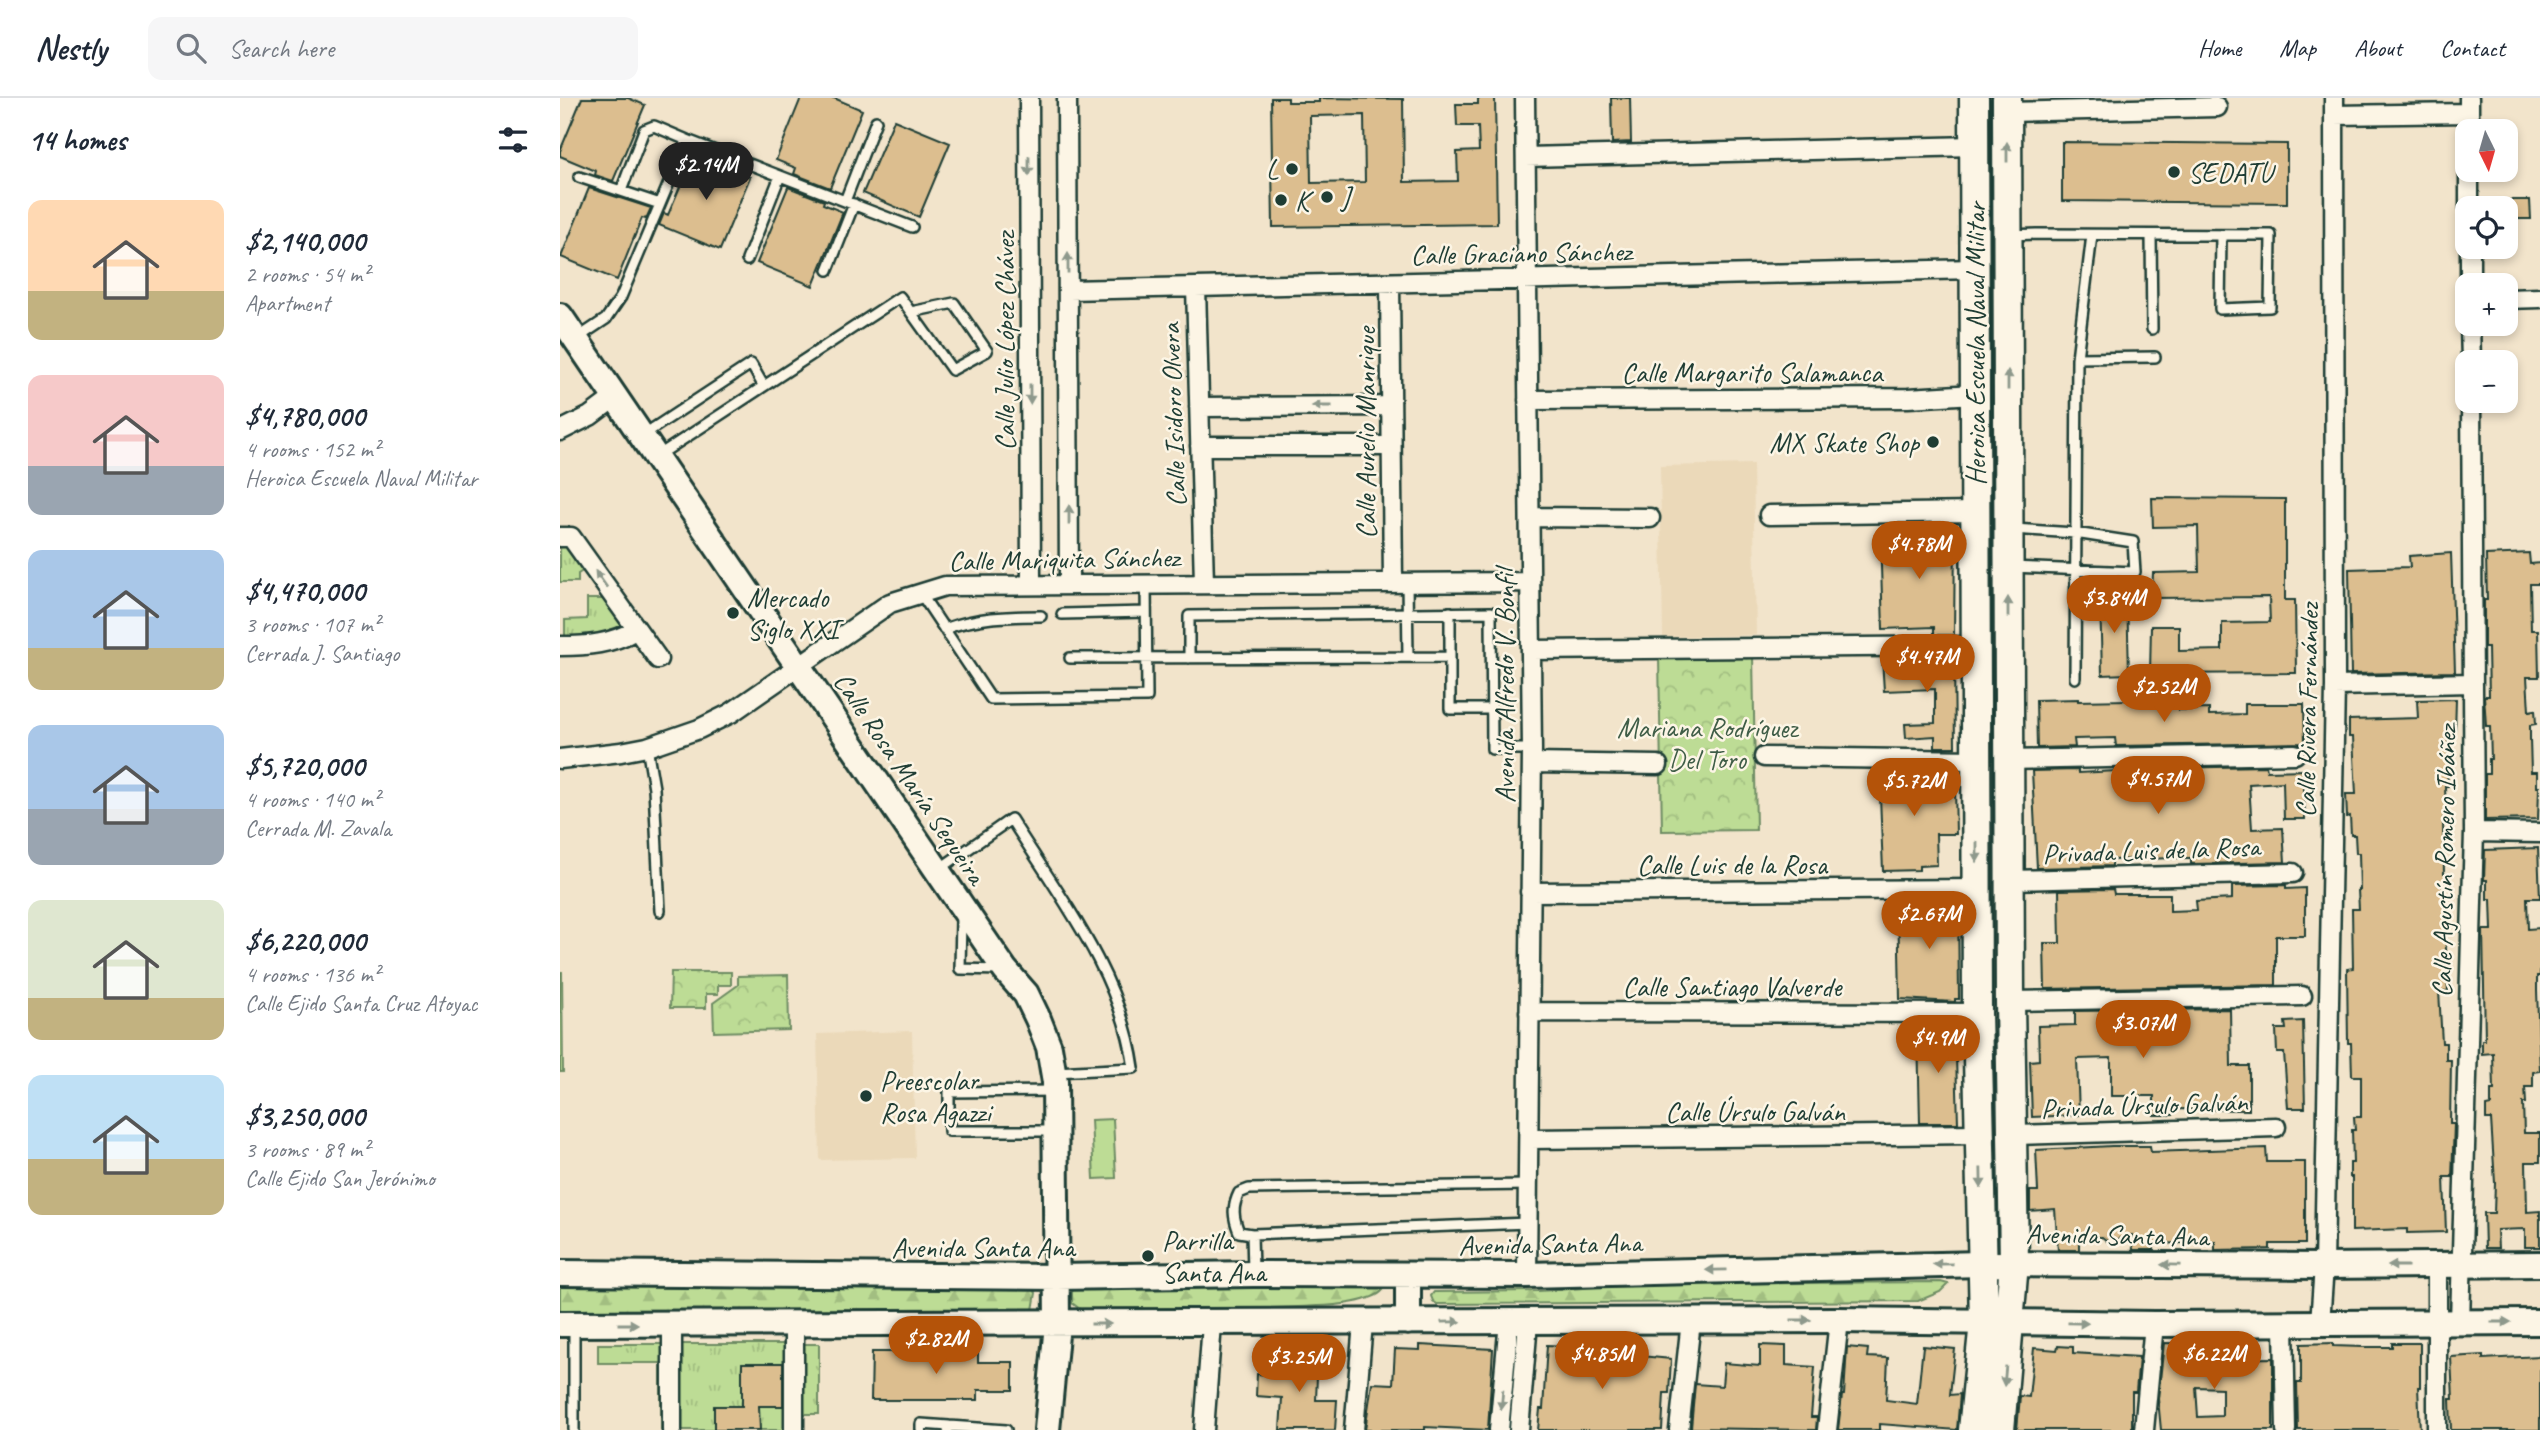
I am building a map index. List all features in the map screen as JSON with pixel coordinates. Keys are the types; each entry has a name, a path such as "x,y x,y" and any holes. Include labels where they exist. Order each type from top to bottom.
{"main road":[{"name":"Heroica Escuela Naval Militar","path":"1974,98 1977,1013 1982,1264 1997,1322 2000,1430"},
{"name":"Heroica Escuela Naval Militar","path":"1973,1430 1997,1322 2014,1264 2010,1001 2007,105"},
{"name":"Calle Rosa María Sequeira","path":"560,316 1005,970 1026,993 1034,1010 1049,1047 1055,1082 1057,1324 1047,1430"},
{"name":"Avenida Santa Ana","path":"560,1273 1057,1277 1253,1274 1527,1275 1982,1264 2540,1264"},
{"path":"1408,1275 1408,1322"},
{"path":"567,1324 1839,1320 2154,1324 2540,1322"}],"street":[{"name":"Calle Julio López Chávez","path":"1029,98 1031,584"},
{"path":"1067,98 1069,583"},
{"name":"Avenida Alfredo V. Bonfil","path":"1525,98 1532,756 1527,1275"},
{"path":"2007,105 2217,107"},
{"path":"2334,106 2469,114"},
{"name":"Calle Rivera Fernández","path":"2320,1323 2324,1266 2335,686 2334,106"},
{"path":"1526,157 1975,146"},
{"name":"Calle Graciano Sánchez","path":"1069,290 1975,269"},
{"name":"Calle Aurelio Manrique","path":"1390,283 1391,446 1400,582"},
{"name":"Calle Isidoro Olvera","path":"1196,287 1204,583"},
{"path":"2518,299 2540,298"},
{"name":"Calle Margarito Salamanca","path":"1528,400 1908,398 1975,394"},
{"path":"560,431 581,422 614,398"},
{"path":"1199,407 1391,406"},
{"name":"Calle Agustín Romero Ibáñez","path":"2460,1322 2474,832 2471,413"},
{"path":"1200,446 1391,446"},
{"path":"1769,515 1976,512"},
{"path":"1530,517 1650,518"},
{"path":"560,537 571,537 658,659"},
{"name":"Calle Mariquita Sánchez","path":"560,759 647,747 699,729 731,713 891,603 945,586 1069,583 1530,582"},
{"path":"560,646 601,645 636,630"},
{"path":"1531,650 1976,646"},
{"path":"2335,686 2472,683"},
{"path":"2009,760 2295,754"},
{"path":"1532,756 1658,765"},
{"path":"1764,757 1977,760"},
{"path":"2474,832 2540,833"},
{"name":"Privada Luis de la Rosa","path":"2010,880 2293,873"},
{"name":"Calle Luis de la Rosa","path":"1530,892 1977,889"},
{"path":"2010,1001 2302,996"},
{"name":"Calle Santiago Valverde","path":"1529,1012 1977,1013"},
{"name":"Privada Úrsulo Galván","path":"2014,1135 2276,1127"},
{"name":"Calle Úrsulo Galván","path":"1530,1139 1980,1134"},
{"path":"2437,1266 2437,1430"},
{"path":"1827,1430 1839,1320"},
{"path":"1679,1430 1691,1321"},
{"path":"1499,1430 1518,1322"},
{"path":"1518,1322 1519,1430"},
{"path":"1354,1430 1363,1323"},
{"path":"2284,1323 2286,1430"},
{"path":"672,1324 672,1430"},
{"path":"794,1324 794,1430"},
{"path":"1204,1430 1212,1324"},
{"path":"2144,1430 2154,1324"}],"lane":[{"path":"828,270 876,121"},
{"path":"621,191 644,130 654,126 912,227"},
{"path":"574,340 606,319 621,297 687,140"},
{"path":"747,260 780,176"},
{"path":"579,177 660,204"},
{"path":"2007,235 2091,235 2151,235 2221,235 2270,235 2270,307 2220,309 2221,235"},
{"path":"2075,678 2077,358 2091,235"},
{"path":"2151,235 2152,329"},
{"path":"655,458 762,385 900,297 952,370 987,351 954,303 911,312"},
{"path":"2077,358 2155,357"},
{"path":"641,437 751,364 762,385"},
{"path":"2008,528 2075,533 2133,542 2134,572 2008,567"},
{"path":"1400,582 1407,613 1408,657"},
{"path":"920,592 991,699 1147,697 1146,583"},
{"path":"1062,614 1146,612"},
{"path":"1450,612 1450,709 1492,709"},
{"path":"1189,658 1189,616 1491,612 1492,749 1532,756"},
{"path":"944,629 969,620 989,617 1041,616"},
{"path":"1070,658 1450,657"},
{"path":"647,747 654,788 660,911"},
{"path":"937,871 1011,819 1106,973 1126,1026 1134,1068 1055,1082 949,1092 949,1132 1056,1131"},
{"path":"961,906 960,969 1005,970"},
{"path":"1528,1223 1252,1234 1239,1232 1233,1205 1239,1193 1249,1189 1529,1185"},
{"path":"1252,1234 1253,1274"},
{"path":"567,1324 574,1430"},
{"path":"921,1430 921,1424 1006,1430"}],"shaded area":[{"path":"1753,464 1756,635 1663,637 1660,466"},
{"name":"Preescolar Rosa Agazzi","path":"912,1031 915,1158 820,1160 817,1034"}],"green space":[{"path":"560,545 572,546 590,566 578,574 578,582 560,582"},
{"path":"587,599 612,599 626,620 624,630 588,637 565,637 565,620 587,619"},
{"name":"Mariana Rodríguez Del Toro","path":"1753,655 1756,830 1662,831 1659,657"},
{"path":"562,972 563,1072 560,1072"},
{"path":"671,972 731,972 731,985 718,985 718,994 706,994 706,1008 670,1008"},
{"path":"788,975 789,1030 714,1032 713,1003 738,985 738,976"},
{"path":"1113,1119 1116,1178 1094,1179 1091,1120"},
{"path":"1643,1284 1948,1284 1940,1292 1918,1301 1437,1304 1431,1296 1434,1292 1539,1291"},
{"path":"1031,1286 1036,1293 1033,1310 560,1314 560,1287"},
{"path":"1380,1286 1383,1290 1371,1298 1324,1306 1080,1309 1072,1303 1072,1292 1076,1287"},
{"path":"598,1344 819,1344 819,1414 795,1414 794,1430 661,1430 661,1363 598,1363"}],"building":[{"path":"582,98 628,98 645,105 613,181 595,175 596,171 560,156"},
{"path":"801,98 834,98 862,110 830,188 794,174 796,168 776,160"},
{"path":"1271,98 1288,98 1288,102 1319,102 1319,98 1403,99 1404,182 1458,181 1457,152 1479,151 1478,126 1457,126 1456,104 1478,104 1478,98 1495,98 1497,224 1273,227","holes":["1364,115 1365,182 1311,183 1310,116"]},
{"path":"1611,98 1630,98 1631,142 1612,143"},
{"path":"894,120 950,143 919,217 863,193"},
{"name":"SEDATU","path":"2062,142 2287,144 2287,203 2062,201"},
{"path":"694,154 750,177 720,250 659,225 664,213 668,215"},
{"path":"788,187 824,201 823,204 843,212 813,286 757,263"},
{"path":"589,188 651,208 646,219 642,218 617,280 561,257"},
{"path":"2518,200 2530,200 2531,219 2518,219"},
{"path":"2152,498 2285,499 2285,600 2295,600 2296,673 2150,674 2151,626 2179,626 2179,651 2222,650 2222,623 2270,622 2269,597 2152,598 2153,573 2199,572 2198,526 2153,527"},
{"path":"1955,533 1954,635 1934,635 1934,627 1883,629 1880,534"},
{"path":"2451,553 2455,672 2351,674 2349,569 2410,567 2409,556"},
{"path":"2529,553 2530,564 2540,563 2540,584 2530,584 2531,630 2538,630 2539,677 2527,677 2529,711 2535,710 2536,724 2530,725 2530,739 2531,772 2537,772 2539,787 2538,819 2485,820 2485,774 2489,774 2491,759 2490,726 2486,726 2484,696 2489,696 2488,647 2484,647 2486,555"},
{"path":"2127,595 2129,674 2102,675 2100,596"},
{"path":"1882,658 1900,658 1900,663 1954,658 1955,747 1935,747 1935,736 1906,738 1905,724 1935,723 1935,689 1884,691"},
{"path":"2179,699 2179,710 2209,709 2209,715 2245,714 2245,704 2304,704 2305,743 2116,746 2115,738 2074,739 2075,747 2037,748 2036,700"},
{"path":"2456,699 2455,734 2448,735 2448,786 2445,786 2446,818 2443,818 2444,874 2450,874 2450,886 2443,886 2448,991 2439,991 2442,1043 2446,1043 2446,1060 2451,1060 2450,1124 2454,1124 2452,1177 2444,1177 2446,1232 2407,1233 2407,1229 2352,1231 2350,1163 2353,1163 2354,1117 2361,1117 2361,1076 2352,1076 2351,1043 2348,1043 2347,969 2353,968 2352,909 2359,909 2360,890 2359,853 2356,853 2355,835 2351,835 2350,816 2347,817 2346,794 2356,794 2353,737 2349,737 2349,720 2418,718 2417,700"},
{"path":"2266,766 2267,771 2303,770 2305,819 2284,819 2283,782 2249,784 2252,829 2283,828 2285,862 2191,864 2191,858 2176,858 2112,860 2112,866 2037,868 2032,771 2078,770 2078,773 2117,769"},
{"path":"1879,771 1935,771 1936,788 1955,788 1956,834 1936,834 1937,865 1919,866 1919,870 1883,871"},
{"path":"2538,848 2540,898 2527,898 2528,929 2540,928 2540,976 2537,976 2537,991 2540,1071 2533,1072 2533,1087 2525,1087 2526,1103 2523,1103 2524,1133 2540,1133 2540,1162 2526,1162 2527,1212 2540,1211 2540,1247 2525,1247 2525,1229 2497,1230 2498,1248 2485,1248 2484,1213 2494,1213 2495,1183 2491,1119 2486,1119 2486,1106 2491,1105 2491,1090 2494,1090 2493,1053 2482,1054 2482,1040 2485,1040 2483,930 2492,930 2491,899 2487,899 2487,880 2484,880 2485,850"},
{"path":"2286,885 2286,889 2305,888 2305,936 2276,936 2276,985 2045,989 2044,943 2060,943 2059,890 2113,889 2114,894 2170,894 2170,911 2197,910 2196,901 2232,899 2232,886"},
{"path":"1898,901 1958,901 1959,999 1955,999 1955,1002 1900,999"},
{"path":"2230,1009 2231,1066 2249,1066 2249,1110 2173,1109 2173,1115 2154,1115 2154,1096 2111,1096 2111,1058 2077,1059 2079,1115 2032,1117 2030,1061 2039,1060 2038,1026 2075,1025 2075,1011"},
{"path":"2303,1021 2305,1108 2288,1108 2284,1053 2277,1053 2276,1029 2286,1029 2285,1022"},
{"path":"1934,1024 1955,1024 1958,1123 1920,1123 1918,1032 1935,1031"},
{"path":"2150,1146 2151,1152 2266,1148 2267,1162 2305,1162 2305,1244 2270,1244 2270,1249 2215,1250 2215,1242 2153,1244 2154,1250 2133,1250 2132,1235 2108,1242 2102,1237 2079,1238 2079,1250 2058,1250 2055,1209 2030,1211 2030,1191 2038,1191 2036,1150"},
{"path":"2164,1343 2214,1344 2214,1359 2273,1358 2273,1430 2161,1430 2158,1399","holes":["2196,1387 2222,1388 2222,1416 2198,1417"]},
{"path":"2333,1343 2333,1346 2392,1347 2392,1343 2420,1343 2420,1430 2298,1430 2297,1383 2301,1383 2301,1344"},
{"path":"1420,1345 1493,1349 1488,1430 1425,1427 1425,1430 1365,1430 1372,1383 1393,1384 1395,1349 1420,1350"},
{"path":"1547,1345 1606,1348 1606,1359 1641,1361 1641,1356 1671,1359 1669,1393 1664,1393 1662,1430 1538,1430 1540,1409 1543,1409"},
{"path":"1760,1345 1786,1346 1786,1365 1815,1367 1811,1417 1817,1417 1816,1430 1691,1428 1695,1384 1722,1386 1724,1363 1760,1366"},
{"path":"1923,1346 1955,1349 1950,1395 1960,1394 1957,1430 1880,1424 1880,1430 1838,1430 1844,1395 1847,1347 1868,1349 1867,1357 1888,1358 1886,1400 1917,1404"},
{"path":"2058,1346 2073,1347 2073,1353 2139,1357 2136,1392 2132,1392 2132,1430 2017,1430 2020,1396 2029,1397 2034,1348 2057,1350"},
{"path":"1287,1350 1318,1352 1316,1400 1337,1400 1335,1430 1280,1430 1282,1398 1256,1396 1257,1374 1285,1376"},
{"path":"872,1352 978,1352 978,1362 1013,1362 1013,1390 978,1390 978,1400 871,1400"},
{"path":"2483,1355 2483,1359 2540,1356 2540,1430 2451,1430 2451,1357"},
{"path":"742,1363 783,1363 783,1406 759,1406 760,1430 714,1430 714,1406 742,1406"}],"place":[{"name":"L","path":"1292,169"},
{"name":"SEDATU","path":"2174,172"},
{"name":"J","path":"1327,197"},
{"name":"K","path":"1281,200"},
{"name":"MX Skate Shop","path":"1933,442"},
{"name":"Mercado Siglo XXI","path":"733,613"},
{"name":"Preescolar Rosa Agazzi","path":"866,1096"},
{"name":"Parrilla Santa Ana","path":"1148,1256"}]}
